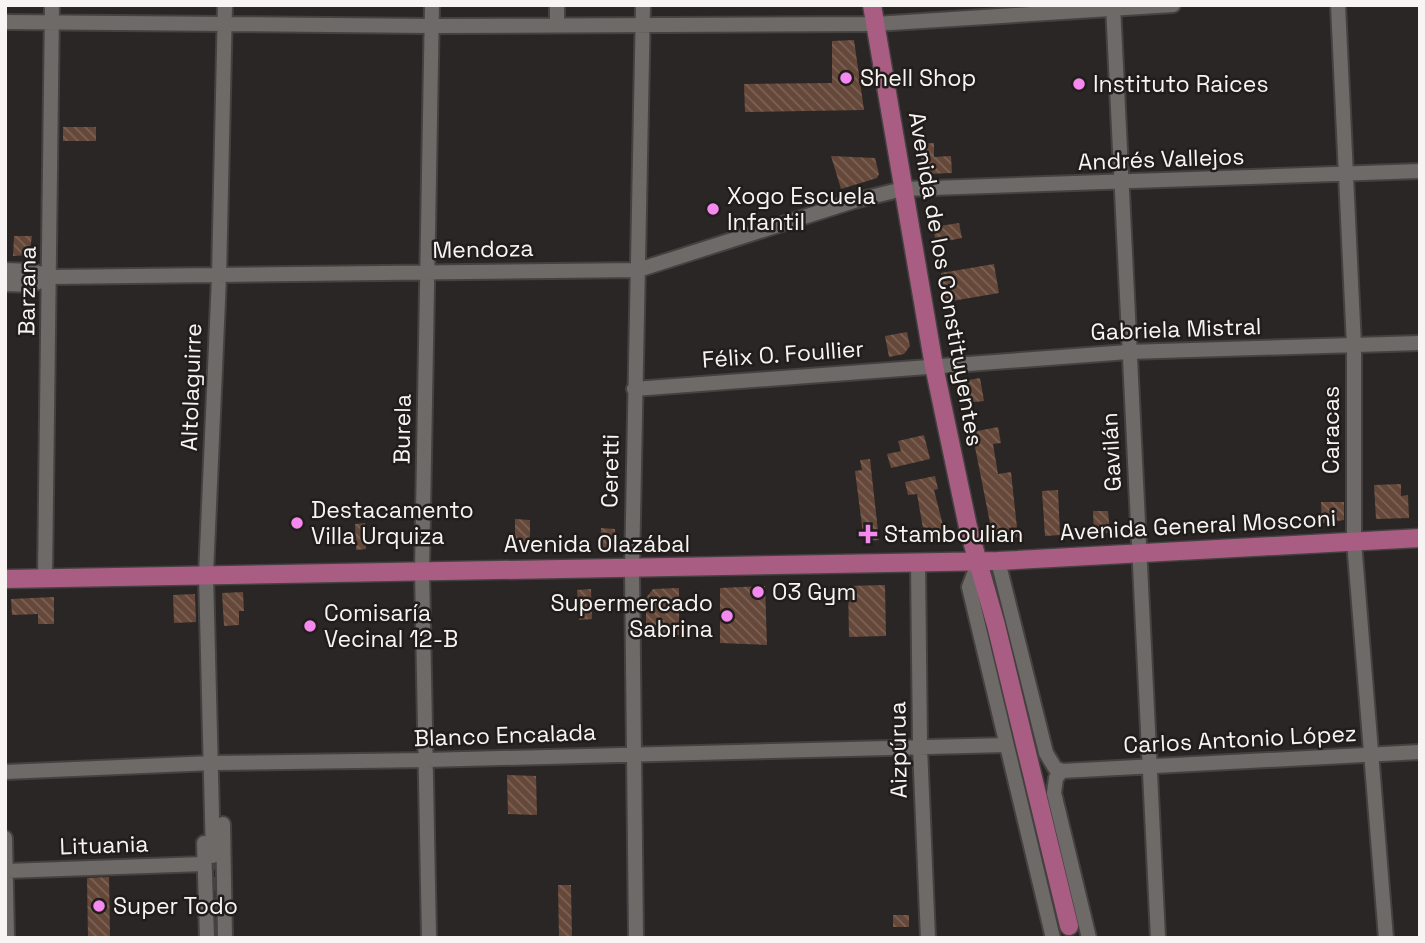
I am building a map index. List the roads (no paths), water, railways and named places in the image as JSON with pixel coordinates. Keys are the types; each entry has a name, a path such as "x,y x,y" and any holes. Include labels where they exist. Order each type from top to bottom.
{"main road":[{"name":"Avenida de los Constituyentes","path":"872,5 934,366 968,527 1082,932"},
{"name":"Avenida General Mosconi","path":"979,561 1420,538"},
{"name":"Avenida Olazábal","path":"5,579 979,561"}],"street":[{"name":"Barzana","path":"44,578 51,277 52,5"},
{"name":"Altolaguirre","path":"206,938 209,860 205,782 212,766 206,574 219,277 225,5"},
{"name":"Burela","path":"429,938 422,570 432,5"},
{"path":"557,5 557,25"},
{"name":"Ceretti","path":"636,938 632,569 643,5"},
{"path":"5,22 431,26 875,24 1173,5"},
{"name":"Caracas","path":"1338,5 1354,345 1354,541 1369,755 1386,938"},
{"name":"Gavilán","path":"1113,7 1128,352 1152,765 1158,938"},
{"name":"Andrés Vallejos","path":"903,189 1120,184 1420,170"},
{"name":"Mendoza","path":"51,277 638,270 854,201 903,189"},
{"path":"5,270 32,271 51,277"},
{"path":"5,284 31,285 51,277"},
{"name":"Gabriela Mistral","path":"934,366 1128,352 1420,343"},
{"name":"Félix O. Foullier","path":"635,389 934,366"},
{"path":"979,561 969,587 1053,938"},
{"path":"998,561 1046,754 1055,768 1062,771"},
{"name":"Aizpúrua","path":"918,562 920,747 928,938"},
{"name":"Blanco Encalada","path":"5,772 1006,745"},
{"name":"Carlos Antonio López","path":"1062,771 1420,752"},
{"name":"Altolaguirre","path":"212,766 222,780 225,938"},
{"name":"Avenida de los Constituyentes","path":"1062,771 1056,778 1054,793 1082,932"},
{"path":"5,838 7,938"},
{"name":"Lituania","path":"6,870 209,860"}],"tunnel":[{"path":"213,856 215,938"}],"place":[{"name":"Shell Shop","path":"846,78"},
{"name":"Instituto Raices","path":"1079,84"},
{"name":"Xogo Escuela Infantil","path":"713,209"},
{"name":"Destacamento Villa Urquiza","path":"297,523"},
{"name":"Stamboulian","path":"868,534"},
{"name":"O3 Gym","path":"758,592"},
{"name":"Supermercado Sabrina","path":"727,616"},
{"name":"Comisaría Vecinal 12-B","path":"310,626"},
{"name":"Super Todo","path":"99,906"}]}
